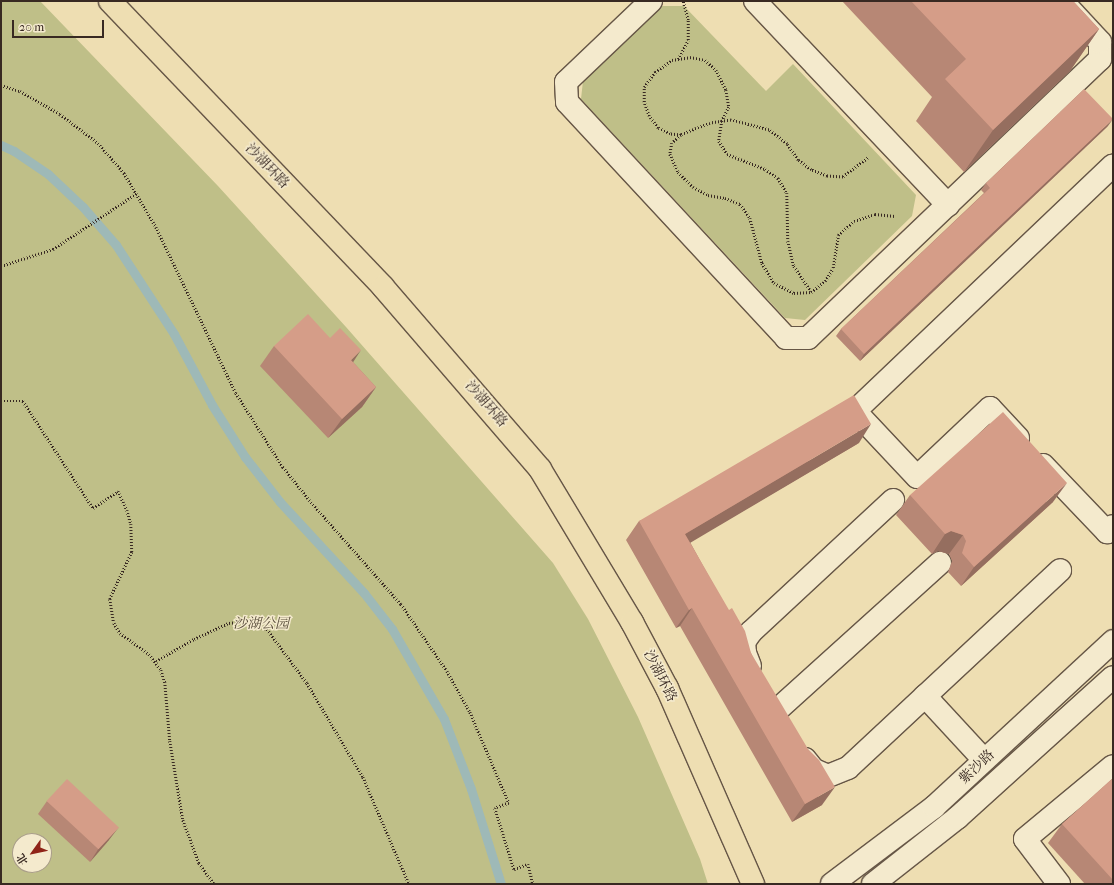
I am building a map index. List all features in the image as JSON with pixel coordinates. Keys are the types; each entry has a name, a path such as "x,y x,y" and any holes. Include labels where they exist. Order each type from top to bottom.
{"main road":[{"name":"沙湖环路","path":"110,1 383,287 540,468 624,608 667,688 753,884"}],"street":[{"path":"651,1 566,82 567,102 786,338 808,338 1100,60 1100,42 1062,1"},
{"path":"755,1 948,205"},
{"path":"1113,165 855,410 917,477 990,408 1107,532 1113,526"},
{"path":"893,500 751,632 744,642 745,653 762,688 791,736 814,770 828,776 837,774 848,768 1060,570"},
{"path":"776,711 940,563"},
{"name":"紫沙路","path":"832,884 894,840 984,760 1113,641"},
{"name":"紫沙路","path":"873,884 956,818 1113,677"},
{"path":"925,696 984,760"},
{"path":"1059,884 1025,839 1113,766"}],"path":[{"path":"678,59 688,40 688,20 683,1"},
{"path":"681,135 670,134 658,128 649,116 644,102 644,87 655,72 678,59 690,57 705,60 716,70 726,90 729,107 722,121 719,141 726,154 765,169 778,178 787,193 788,241 794,266 811,292"},
{"path":"1,85 20,91 60,114 98,143 124,173 137,193 178,270 236,393 283,467 310,502 401,604 443,665 470,712 509,803 495,808 514,868 528,864 533,884"},
{"path":"887,141 855,170 843,177 827,176 807,167 787,144 769,130 750,123 722,121 710,123 681,135 672,143 670,154 678,172 693,187 708,195 725,198 740,204 750,218 762,263 774,283 794,293 811,292 825,281 833,268 838,234 854,221 875,214 895,216 917,234"},
{"path":"1,266 62,244 137,193"},
{"path":"1,401 23,402 93,508 118,491 131,524 133,539 127,566 110,599 114,623 120,633 156,662 165,682 170,741 183,820 199,863 214,884"},
{"path":"156,662 194,639 229,623 245,621 267,629 307,683 356,764 384,821 409,884"}],"green space":[{"name":"沙湖公园","path":"1,1 40,1 218,186 346,327 553,563 588,619 638,717 700,859 708,884 1,884"},
{"path":"662,6 684,6 766,91 793,64 916,195 912,216 805,320 785,318 581,99 583,81"}],"building":[{"path":"911,1 1073,1 1099,29 993,130 945,79 966,59"},
{"path":"1084,89 1113,119 864,354 841,329 990,188 986,183"},
{"path":"308,314 330,338 340,328 361,350 351,360 376,387 342,419 274,346"},
{"path":"854,395 871,424 685,534 729,610 732,608 745,631 751,653 808,749 819,760 835,787 805,804 692,608 689,610 639,521"},
{"path":"1003,412 1067,483 974,567 962,553 966,541 963,535 951,531 945,534 910,495"},
{"path":"1113,778 1113,880 1062,824"},
{"path":"67,779 119,827 98,849 47,801"}],"waterway":[{"path":"1,145 14,151 48,174 83,207 116,245 174,334 212,405 245,457 280,502 364,593 392,629 444,719 471,789 501,884"}]}
